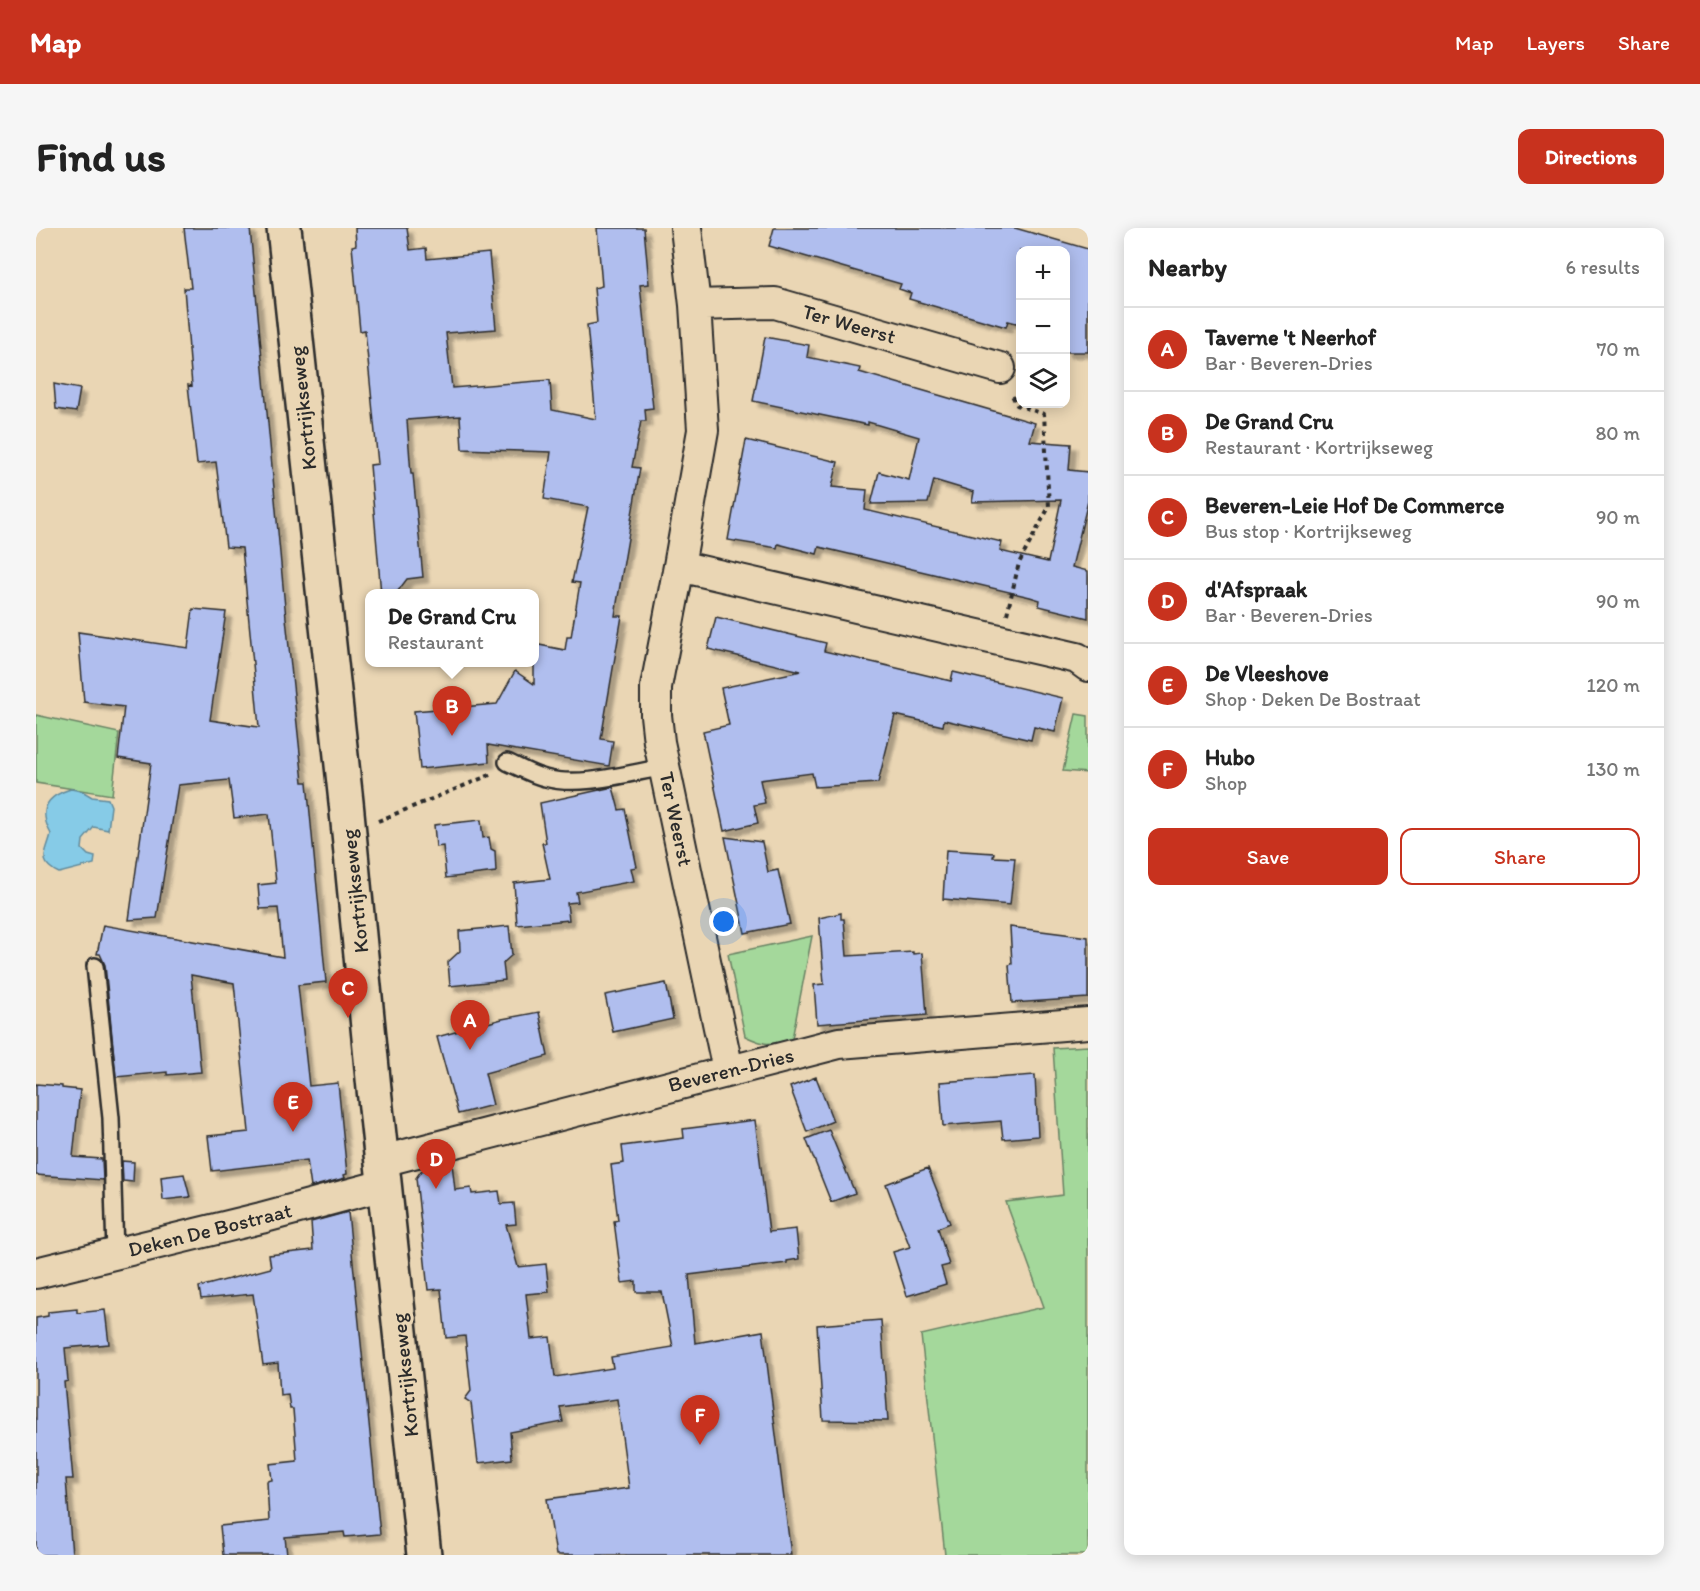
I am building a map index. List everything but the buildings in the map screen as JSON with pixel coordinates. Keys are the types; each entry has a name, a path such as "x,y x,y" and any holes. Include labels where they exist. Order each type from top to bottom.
{"main road":[{"name":"Kortrijkseweg","path":"284,228 424,1555"}],"street":[{"name":"Ter Weerst","path":"686,228 694,305 702,430 656,687 656,715 728,1070"},
{"name":"Ter Weerst","path":"694,305 775,303 1000,368"},
{"path":"679,566 1077,658 1088,666"},
{"name":"Beveren-Dries","path":"383,1173 728,1070 839,1043 1088,1023"},
{"name":"Deken De Bostraat","path":"36,1273 116,1254 383,1173"}],"lane":[{"path":"507,762 544,778 563,782 665,767"},
{"path":"95,966 111,1118 116,1254"}],"path":[{"path":"1000,368 1017,405 1044,414 1049,507 1019,563 1000,640"},
{"path":"376,822 499,771 507,762"}],"green space":[{"path":"1076,714 1088,716 1088,773 1063,771"},
{"path":"36,715 119,733 112,795 36,783"},
{"path":"812,936 792,1039 768,1044 745,1036 728,954"},
{"path":"1088,1046 1088,1555 945,1555 921,1335 1044,1307 1006,1202 1063,1195 1053,1048"}],"water":[{"path":"71,789 82,791 92,797 108,799 111,806 108,830 94,827 83,840 82,849 88,855 95,857 94,864 59,873 45,861 51,834 45,811 50,800"}],"place":[{"name":"De Grand Cru","path":"452,736"},
{"name":"Beveren-Leie Hof De Commerce","path":"348,1018"},
{"name":"Taverne 't Neerhof","path":"470,1050"},
{"name":"De Vleeshove","path":"293,1132"},
{"name":"d'Afspraak","path":"436,1189"},
{"name":"Hubo","path":"700,1445"}]}
